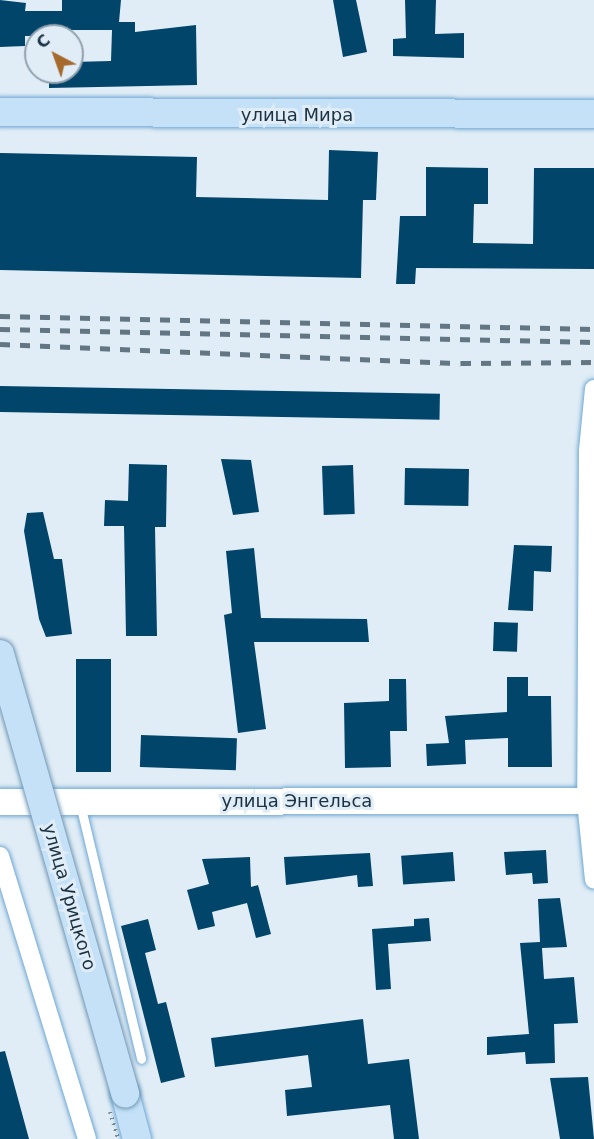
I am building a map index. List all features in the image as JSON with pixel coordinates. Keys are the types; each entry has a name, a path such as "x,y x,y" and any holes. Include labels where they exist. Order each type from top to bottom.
{"main road":[{"name":"улица Мира","path":"0,112 594,114"},
{"name":"улица Урицкого","path":"0,654 125,1094 135,1139"}],"street":[{"path":"594,389 588,450 590,801 594,880"},
{"name":"улица Энгельса","path":"0,802 79,800 590,801"},
{"path":"0,856 87,1139"}],"lane":[{"path":"79,800 141,1059"}],"building":[{"path":"0,0 26,3 25,11 62,11 62,0 121,0 119,22 135,22 135,32 196,25 197,85 49,88 49,84 84,84 84,62 111,61 112,30 84,30 84,24 24,24 24,46 0,47"},
{"path":"333,0 356,0 367,52 343,57"},
{"path":"405,0 436,0 435,34 464,33 464,58 393,56 393,39 406,38"},
{"path":"329,150 378,152 376,200 363,200 361,278 0,270 0,153 197,157 196,197 328,200"},
{"path":"426,167 488,168 488,204 474,204 473,243 533,244 534,168 594,168 594,269 416,268 415,284 396,284 400,216 426,216"},
{"path":"0,386 440,394 439,420 0,412"},
{"path":"221,459 251,460 259,512 233,515"},
{"path":"129,464 167,465 166,527 155,527 157,636 126,636 124,526 104,526 105,500 128,501"},
{"path":"353,465 355,514 324,515 322,466"},
{"path":"405,468 469,469 468,506 404,505"},
{"path":"43,512 54,559 62,559 72,634 46,637 39,619 24,531 27,513"},
{"path":"514,545 552,546 551,572 534,571 533,611 508,610"},
{"path":"254,548 261,618 367,619 369,642 254,642 266,729 238,733 224,615 232,613 226,551"},
{"path":"494,622 518,623 517,652 493,651"},
{"path":"76,659 111,659 111,772 76,772"},
{"path":"507,677 528,677 528,696 551,696 552,767 508,767 508,738 465,740 466,764 427,766 426,744 449,743 445,716 507,712"},
{"path":"389,679 406,679 407,731 390,731 391,767 345,768 344,703 389,701"},
{"path":"141,735 237,738 236,770 140,767"},
{"path":"546,850 548,883 533,884 532,873 506,875 504,852"},
{"path":"453,852 455,881 403,885 401,856"},
{"path":"370,853 373,886 358,887 357,875 286,885 284,857"},
{"path":"250,857 251,887 258,885 271,934 256,938 247,903 212,912 215,926 198,930 187,890 209,884 202,859"},
{"path":"560,898 567,947 542,948 544,979 574,977 578,1023 554,1024 555,1063 526,1064 525,1052 487,1055 487,1037 529,1034 520,943 540,942 538,899"},
{"path":"429,918 431,941 388,944 391,989 376,990 372,929 414,926 414,919"},
{"path":"148,919 156,950 145,953 158,1004 166,1002 185,1077 161,1083 121,926"},
{"path":"363,1019 368,1064 409,1059 419,1139 394,1139 390,1105 287,1116 285,1090 312,1087 308,1055 215,1067 211,1038"},
{"path":"5,1051 29,1139 0,1139 0,1052"},
{"path":"588,1077 594,1139 560,1139 550,1078"}],"railway":[{"path":"0,316 594,329"},
{"path":"0,329 594,342"},
{"path":"0,344 461,363 594,362"}]}
